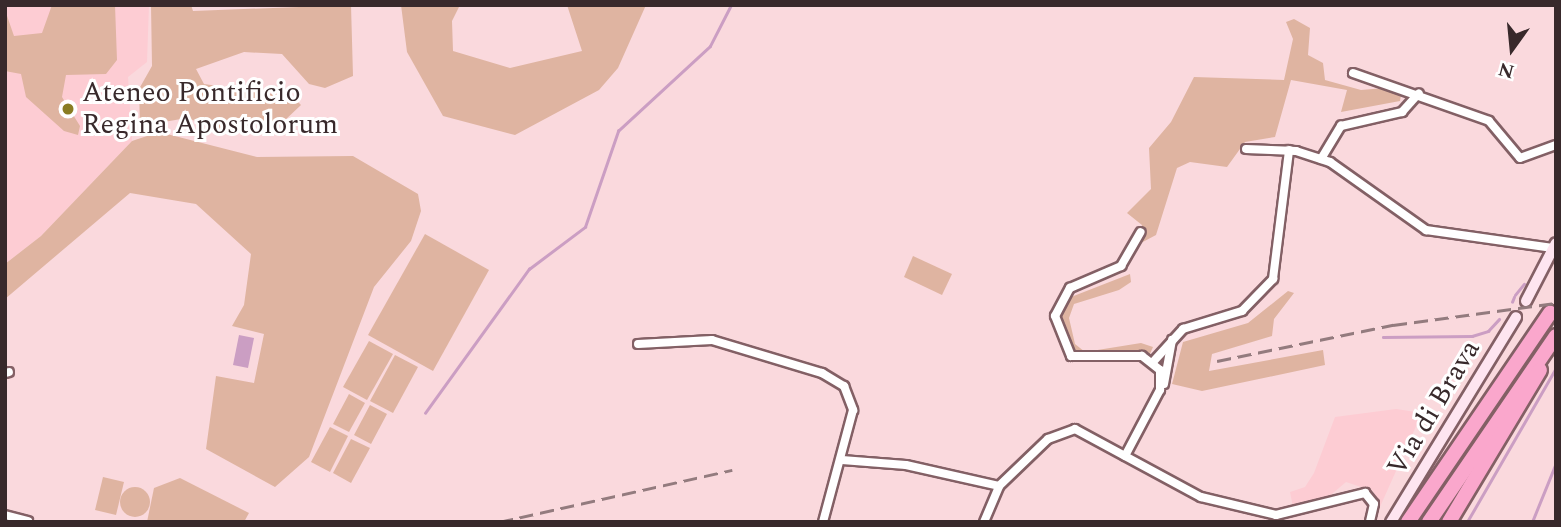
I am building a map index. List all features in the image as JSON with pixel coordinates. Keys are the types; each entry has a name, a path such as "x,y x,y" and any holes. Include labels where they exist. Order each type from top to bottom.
{"highway":[{"path":"1408,522 1550,313"},
{"path":"1429,522 1556,339"},
{"path":"1449,522 1556,339"}],"street":[{"path":"1353,73 1419,93 1492,123 1518,158 1556,145"},
{"path":"1321,159 1341,126 1404,111 1419,93"},
{"path":"1246,149 1289,150 1321,159 1426,230 1555,246 1526,301"},
{"path":"1153,362 1186,328 1242,312 1273,279 1289,150"},
{"path":"1141,232 1119,269 1065,292 1056,325 1063,348 1079,360 1130,355 1153,362"},
{"name":"Via di Brava","path":"1391,522 1516,317"},
{"path":"638,344 705,339 833,378 854,400 842,460 823,522"},
{"path":"1125,456 1160,390 1172,340"},
{"path":"1153,362 1160,390"},
{"path":"984,522 999,486 1066,430 1088,432 1186,491 1265,514 1365,493 1374,504 1370,522"},
{"path":"842,460 988,482 999,486"},
{"path":"5,515 28,521"}],"shaded area":[{"name":"Ateneo Pontificio Regina Apostolorum","path":"5,5 149,5 147,62 128,77 132,141 41,236 5,264"},
{"path":"52,5 115,5 117,60 106,74 66,75 62,97 80,126 78,135 64,131 26,97 21,74 5,71 5,10 14,36 42,33"},
{"path":"151,5 191,5 193,11 351,5 353,76 325,88 309,84 282,54 244,52 196,69 204,84 293,97 301,105 283,122 218,129 187,118 140,126 139,89 152,66"},
{"path":"401,5 460,5 452,21 453,51 510,68 582,51 567,5 646,5 618,68 599,90 515,135 443,116 407,52"},
{"path":"1294,19 1310,28 1308,55 1323,63 1325,80 1361,90 1385,88 1401,95 1400,101 1341,112 1347,90 1291,80 1275,137 1245,142 1227,167 1190,162 1177,168 1156,235 1139,244 1142,225 1127,213 1151,189 1149,148 1171,122 1194,77 1284,80 1293,39 1286,22"},
{"path":"159,132 257,157 353,156 418,194 421,211 411,241 374,287 309,457 275,487 206,449 216,376 254,383 264,334 232,326 244,305 251,254 196,204 130,193 5,299 5,264 41,236 132,141"},
{"path":"425,234 489,270 433,371 368,335"},
{"path":"913,256 952,274 942,295 904,277"},
{"path":"1130,274 1131,282 1119,290 1074,304 1069,318 1075,344 1085,352 1141,343 1153,347 1149,356 1073,355 1058,317 1066,299"},
{"path":"1288,291 1294,293 1274,319 1272,336 1212,354 1209,371 1323,350 1325,365 1202,391 1172,384 1183,342 1248,323"},
{"path":"239,335 254,338 248,368 233,365"},
{"path":"369,341 393,354 367,400 343,387"},
{"path":"395,355 418,367 393,413 370,401"},
{"path":"349,394 365,403 349,432 333,424"},
{"path":"370,405 387,414 371,444 354,435"},
{"path":"1396,409 1422,413 1379,509 1373,491 1346,482 1326,499 1293,507 1290,492 1305,487 1314,473 1335,417"},
{"path":"330,427 348,436 330,472 311,462"},
{"path":"351,439 370,448 351,483 333,473"},
{"path":"103,477 124,482 116,515 95,510"},
{"path":"180,478 249,513 244,522 147,522 154,488"},
{"path":"135,487 146,491 150,502 146,513 135,517 124,513 120,502 124,491"}],"waterway":[{"path":"425,413 529,269 585,227 618,131 710,46 731,5"},
{"path":"1515,295 1524,284"},
{"path":"1512,302 1514,297"},
{"path":"1383,337 1472,336 1488,331 1499,319"},
{"path":"1467,522 1556,368"},
{"path":"1532,522 1556,463"}],"railway":[{"path":"1217,361 1393,325 1556,303"},
{"path":"499,522 732,470"}],"place":[{"name":"Ateneo Pontificio Regina Apostolorum","path":"68,109"}]}
